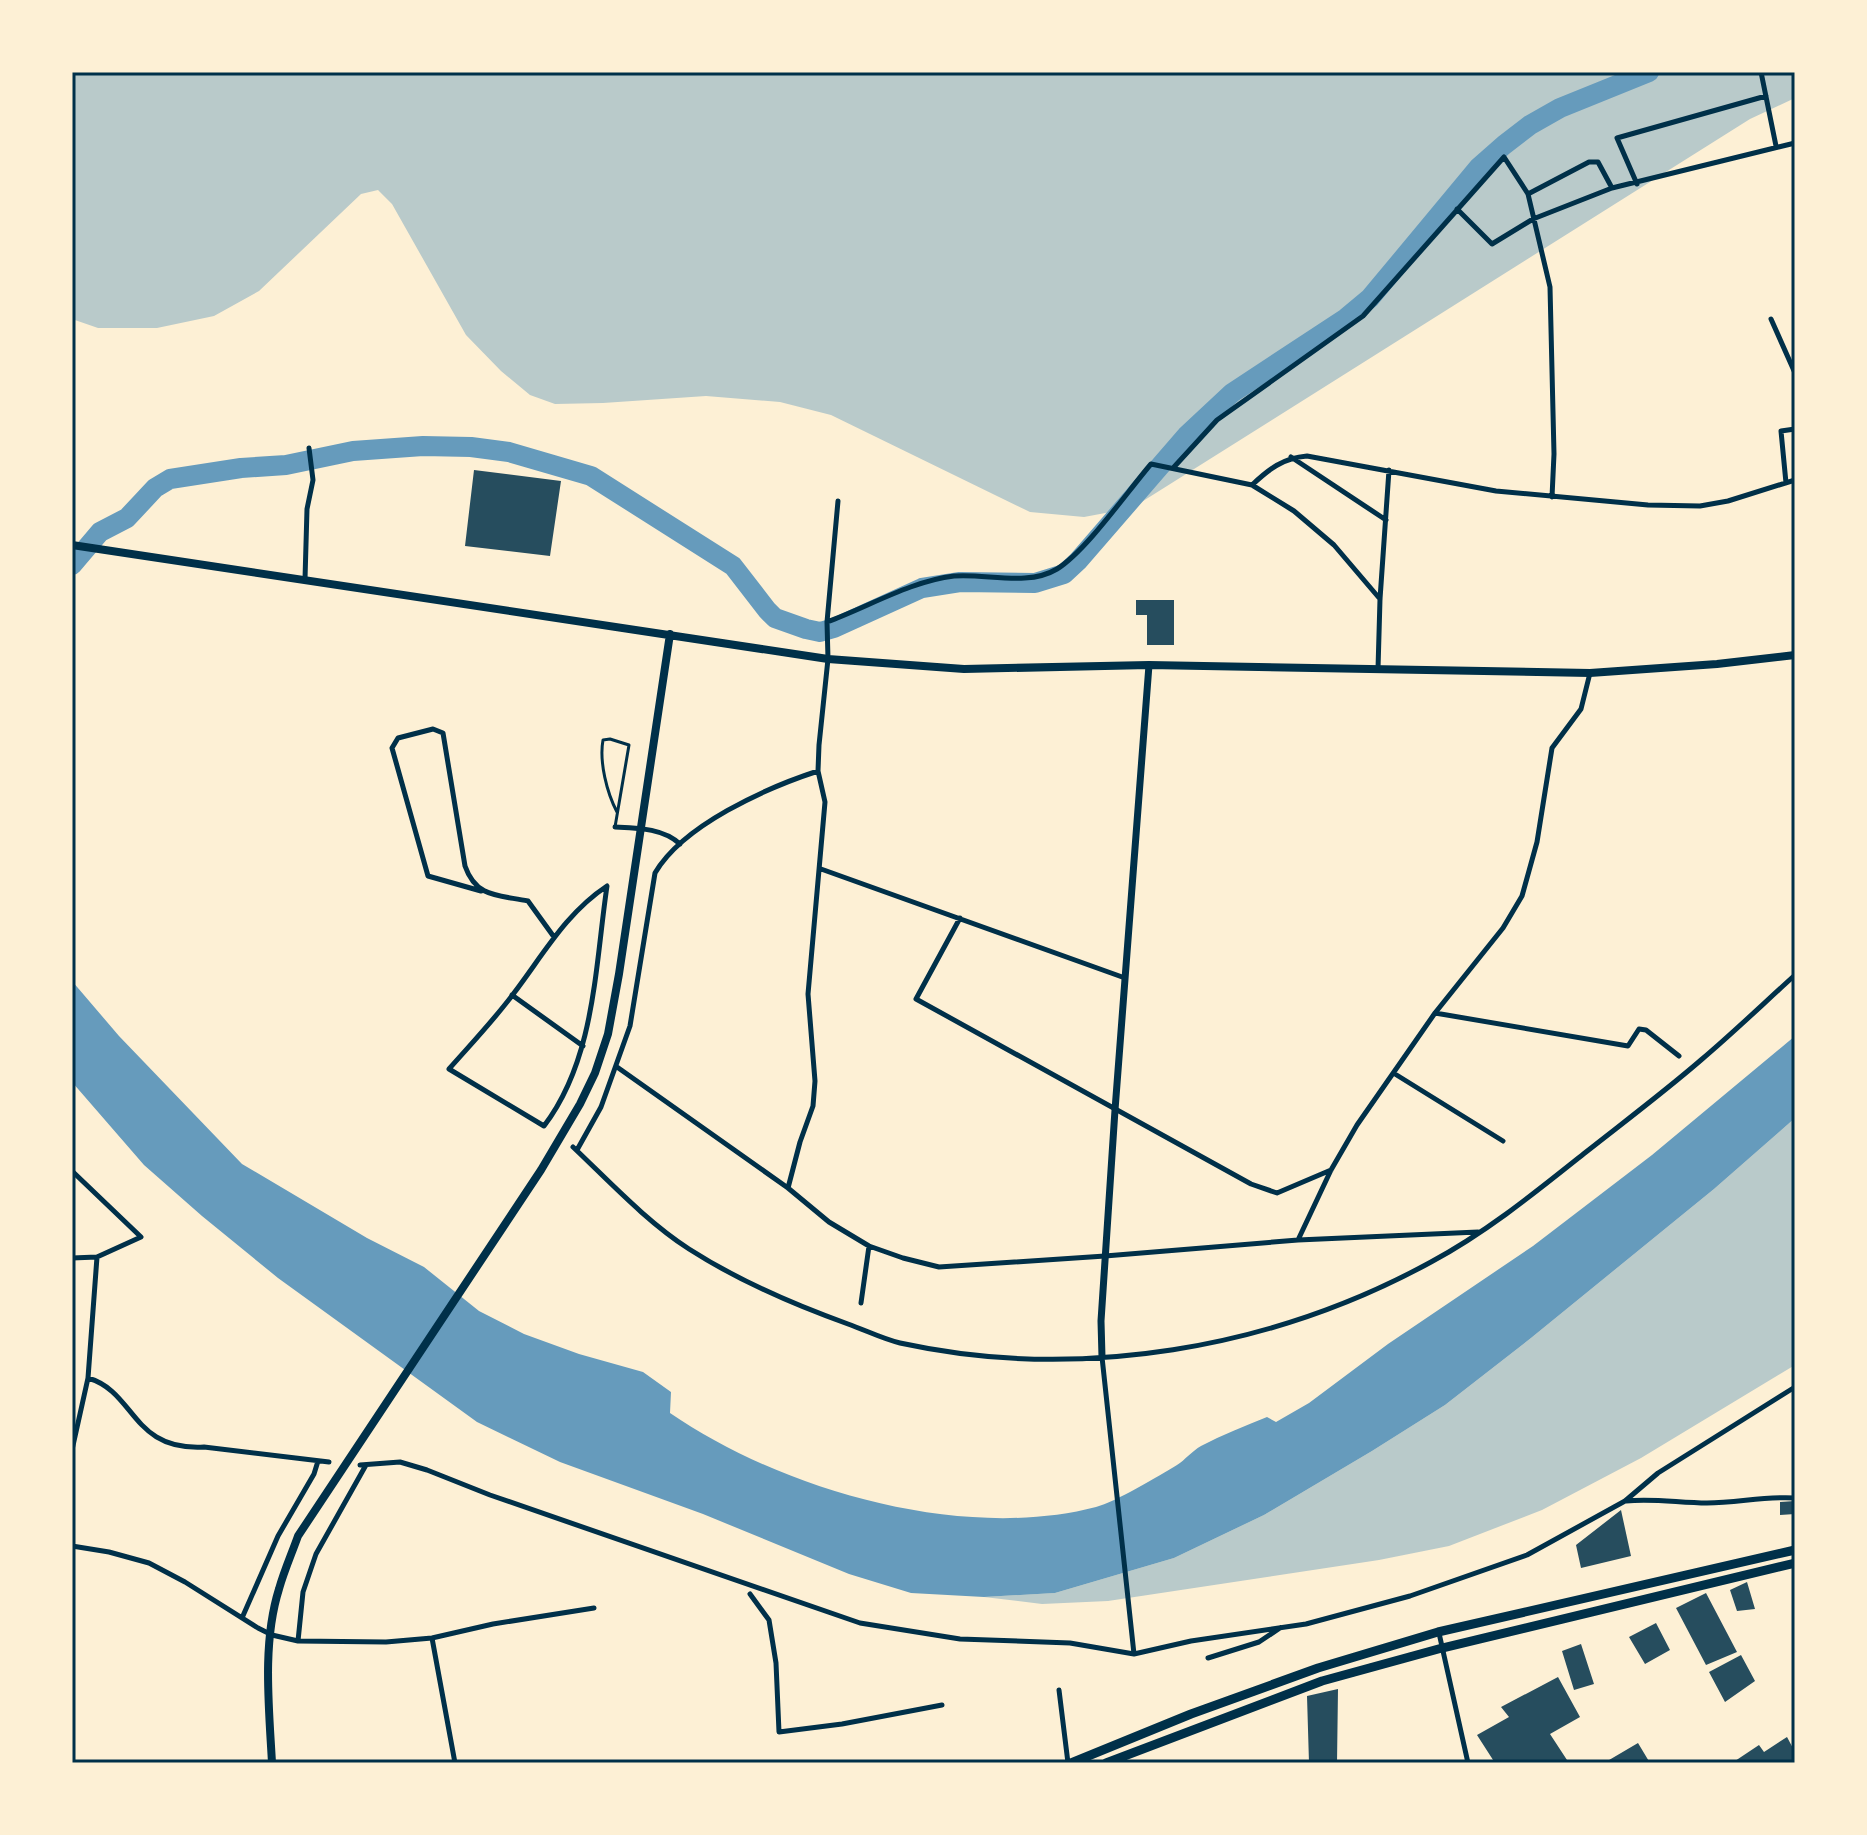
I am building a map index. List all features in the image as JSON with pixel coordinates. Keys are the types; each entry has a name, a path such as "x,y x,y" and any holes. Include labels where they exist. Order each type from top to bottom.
{"highway":[{"path":"1070,1763 1318,1668 1438,1632 1795,1550"},
{"path":"1106,1763 1322,1681 1442,1648 1795,1563"}],"main road":[{"path":"72,545 828,659 964,669 1149,665 1590,673 1795,655"},
{"path":"272,1763 272,1635 278,1590 298,1536 541,1170 572,1121 595,1073 608,1034 619,974 670,634"}],"street":[{"path":"1761,72 1776,146"},
{"path":"1637,184 1617,138 1766,96"},
{"path":"1457,209 1492,244 1533,219 1612,188 1795,143"},
{"path":"1171,466 1217,420 1363,316 1504,157 1528,194 1550,287 1554,454 1552,497"},
{"path":"1528,194 1589,162 1598,162 1612,188"},
{"path":"1771,319 1795,373"},
{"path":"1786,483 1781,431 1795,429"},
{"path":"305,579 307,509 313,480 309,450"},
{"path":"1252,485 1272,466 1290,457 1328,458 1496,491 1648,505 1700,506 1728,501 1795,480"},
{"path":"1290,457 1386,520"},
{"path":"827,625 915,584 955,576 1024,578 1045,575 1078,550 1151,464 1252,485 1294,511 1334,545 1380,599"},
{"path":"1378,669 1389,470"},
{"path":"788,1188 796,1153 813,1106 815,1081 808,994 821,869 825,802 818,771 838,501"},
{"path":"1134,1654 1102,1357 1105,1256 1149,665"},
{"path":"1298,1240 1331,1170 1357,1125 1435,1013 1503,928 1522,896 1537,842 1552,748 1581,709 1590,673"},
{"path":"481,891 470,881 465,866 443,733 433,729 398,738 392,748 428,876 481,891 528,901 554,937"},
{"path":"818,771 749,797 665,856 655,873 630,1026 601,1107 575,1149 647,1217 687,1247 739,1279 800,1307 898,1342 998,1358 1102,1357 1176,1349 1268,1331 1346,1304 1434,1261 1521,1204 1701,1061 1795,975"},
{"path":"615,827 639,828 671,836 680,844"},
{"path":"821,869 1125,979"},
{"path":"607,886 584,1046 555,1112 544,1126 449,1069 512,995 586,899 607,886"},
{"path":"960,918 916,999 1251,1184 1277,1193 1331,1170"},
{"path":"512,995 584,1046"},
{"path":"1435,1013 1628,1046 1639,1029 1646,1030 1679,1056"},
{"path":"617,1067 788,1188 829,1222 869,1246 939,1267 1298,1240 1479,1232"},
{"path":"1395,1074 1503,1141"},
{"path":"72,1171 141,1237 97,1257 72,1258"},
{"path":"861,1303 869,1246"},
{"path":"72,1450 76,1413 88,1378 97,1257"},
{"path":"88,1378 104,1382 141,1427 184,1448 204,1447 329,1462"},
{"path":"298,1641 303,1592 316,1554 364,1465 400,1462 427,1470 490,1495 860,1623 960,1639 1070,1643 1134,1654 1191,1641 1306,1624 1410,1596 1527,1555 1625,1501 1658,1473 1795,1387"},
{"path":"242,1619 278,1536 314,1474 318,1461"},
{"path":"1625,1501 1645,1499 1708,1503 1795,1498"},
{"path":"72,1546 149,1563 272,1635 298,1641 386,1642 432,1638 493,1624 594,1608"},
{"path":"750,1594 769,1620 776,1663 779,1732 842,1724 942,1705"},
{"path":"1208,1658 1259,1642 1281,1628"},
{"path":"1438,1632 1468,1763"},
{"path":"432,1638 455,1763"},
{"path":"1059,1690 1070,1763"}],"lane":[{"path":"615,827 629,745 603,740 601,750 610,798 617,812"}],"shaded area":[{"path":"72,72 1795,72 1795,98 1750,119 1132,508 1084,517 1030,512 831,415 780,402 706,396 555,404 530,395 466,335 392,204 378,190 361,194 259,291 214,316 157,328 98,328 72,319"},
{"path":"1795,1118 1795,1365 1641,1458 1542,1510 1449,1546 1379,1560 1108,1601 1042,1604 984,1597 1055,1593 1174,1558 1264,1515 1445,1405 1714,1189"}],"water":[{"path":"72,981 119,1036 242,1164 367,1238 424,1267 479,1311 524,1334 643,1372 671,1392 670,1413 715,1441 765,1465 819,1486 875,1502 932,1513 989,1518 1044,1516 1096,1507 1169,1470 1209,1442 1267,1417 1276,1422 1309,1403 1388,1344 1533,1246 1652,1155 1795,1036 1795,1118 1714,1189 1445,1405 1264,1515 1174,1558 1055,1593 984,1597 911,1593 849,1574 703,1514 560,1462 477,1422 278,1278 144,1165 72,1082"}],"building":[{"path":"474,470 561,481 550,556 465,546"},
{"path":"1136,600 1174,600 1174,645 1147,645 1147,615 1136,615"},
{"path":"1795,1501 1795,1514 1780,1515 1780,1502"},
{"path":"1621,1510 1631,1556 1581,1568 1576,1545"},
{"path":"1747,1582 1755,1609 1737,1611 1730,1590"},
{"path":"1706,1593 1737,1652 1706,1665 1676,1608"},
{"path":"1656,1623 1670,1650 1645,1664 1629,1637"},
{"path":"1581,1644 1594,1684 1574,1690 1562,1651"},
{"path":"1741,1655 1755,1681 1725,1702 1709,1672"},
{"path":"1558,1677 1580,1717 1550,1734 1567,1760 1563,1763 1495,1763 1477,1735 1509,1717 1501,1707"},
{"path":"1338,1689 1337,1763 1309,1763 1307,1696"},
{"path":"1787,1737 1795,1752 1795,1763 1732,1763 1759,1745 1764,1752"},
{"path":"1638,1743 1650,1763 1604,1763"}],"waterway":[{"path":"72,565 100,532 127,518 155,488 170,479 241,468 286,465 353,451 423,446 509,452 591,476 733,566 775,618 820,632 922,588 960,582 1035,583 1064,574 1187,435 1232,393 1346,318 1370,298 1479,167 1504,145 1560,108 1649,72"}]}
